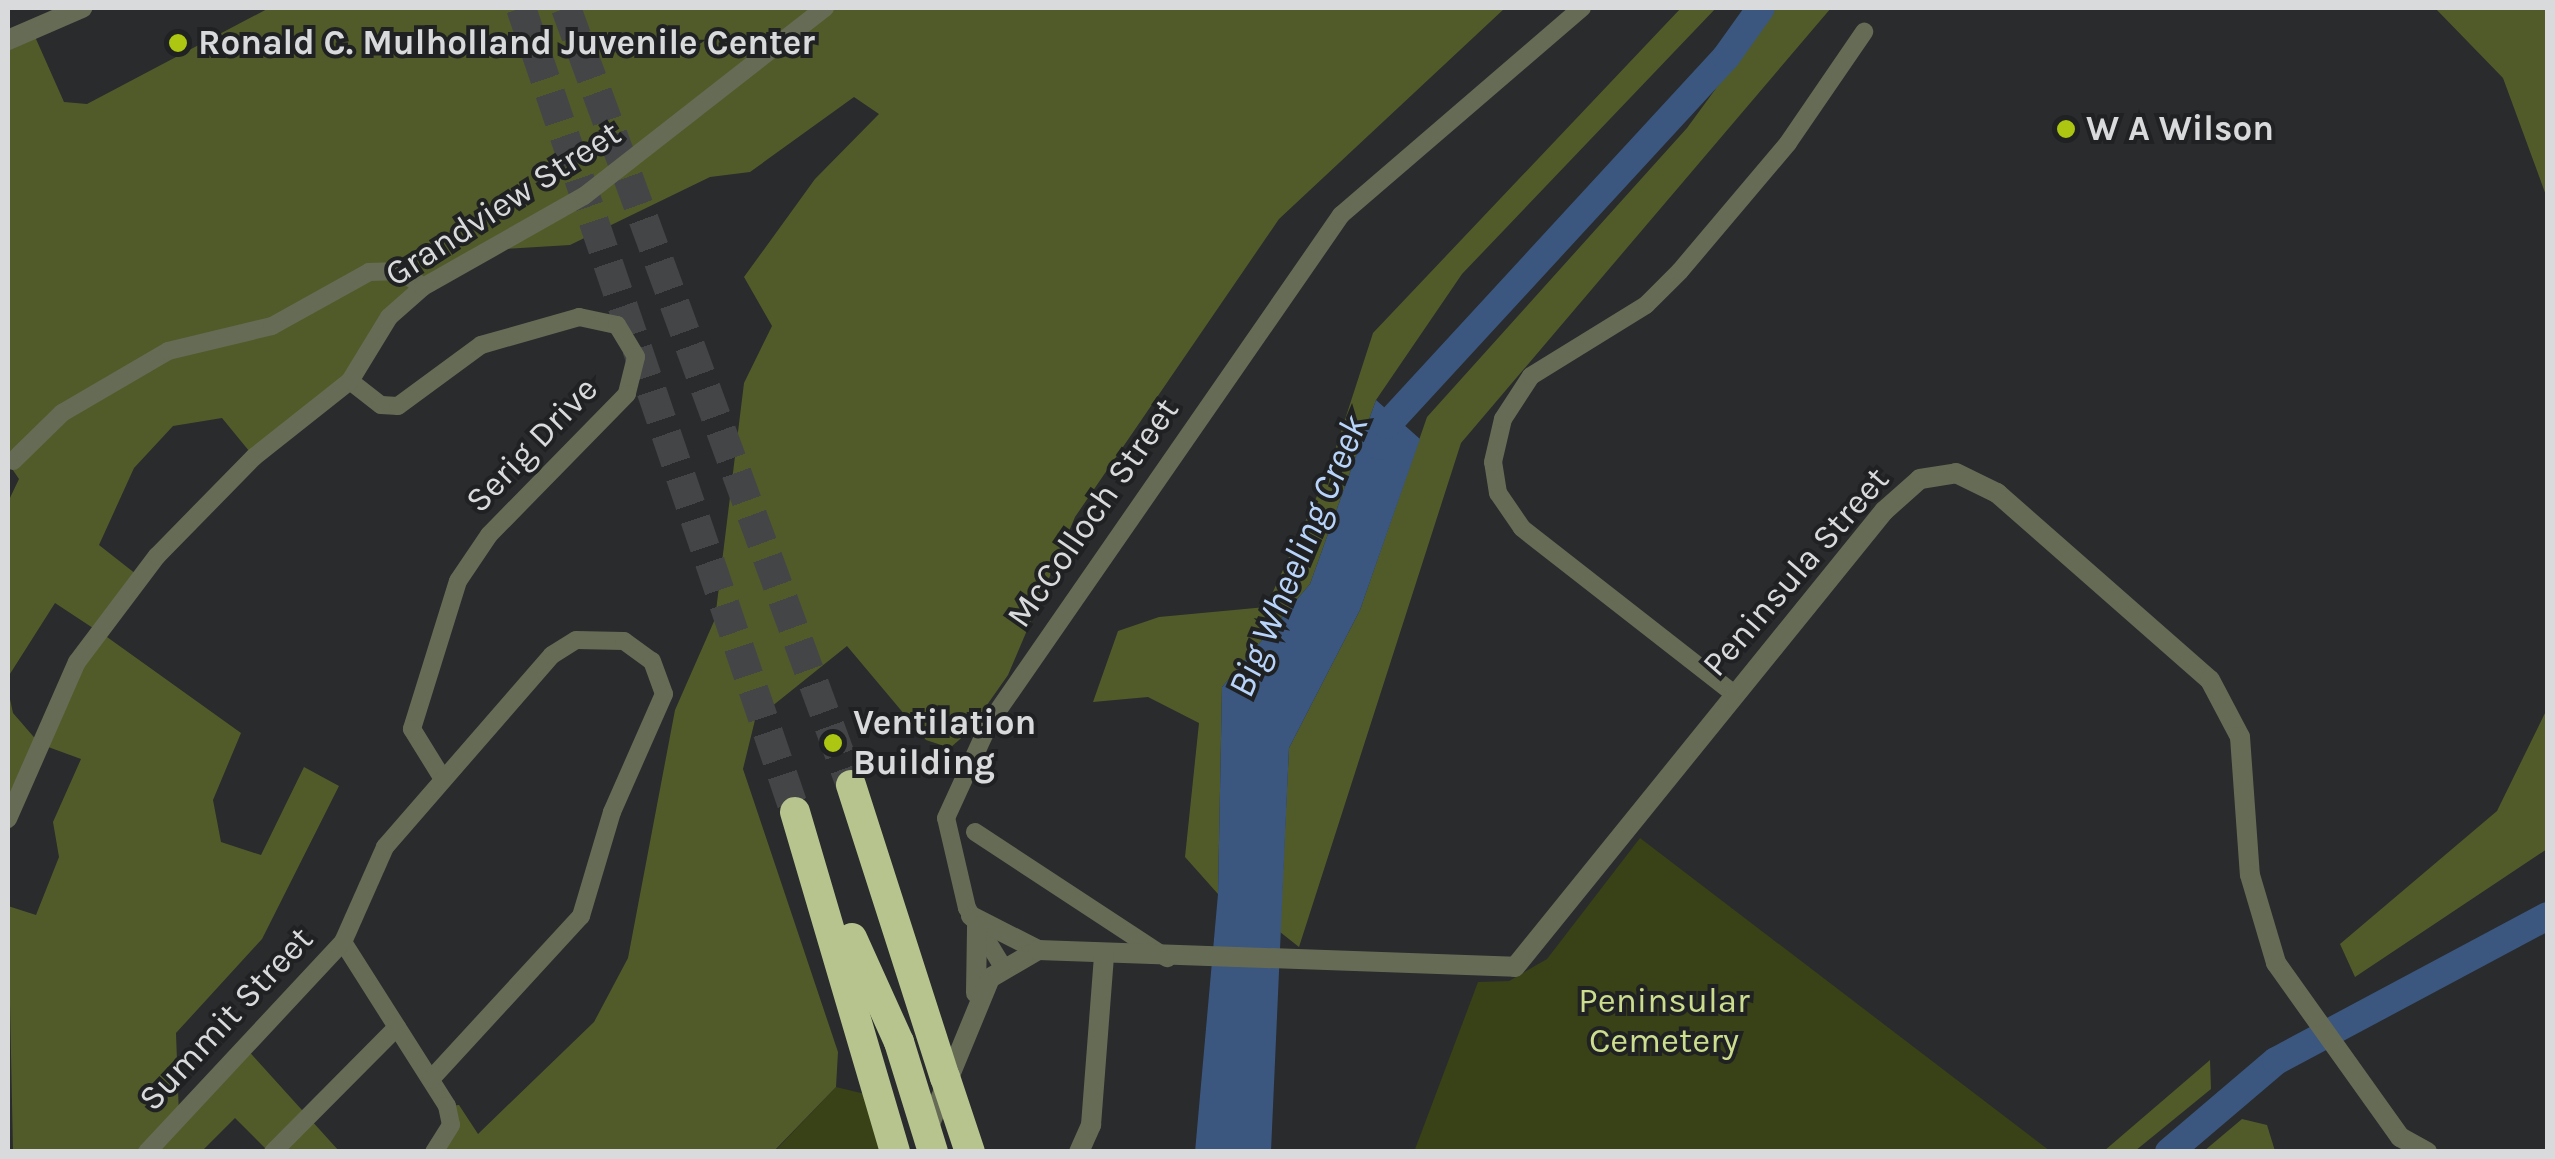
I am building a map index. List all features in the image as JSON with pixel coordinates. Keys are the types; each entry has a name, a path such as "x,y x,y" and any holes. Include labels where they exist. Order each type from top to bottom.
{"highway":[{"path":"851,785 970,1152"},
{"path":"895,1152 794,812 900,1042 934,1152"},
{"path":"945,1077 960,1152"}],"street":[{"path":"8,40 82,8"},
{"name":"Grandview Street","path":"8,818 77,662 157,556 242,469 350,381 389,317 423,287 579,200 825,8"},
{"name":"McColloch Street","path":"1002,967 974,921 946,818 964,766 1107,548 1341,215 1582,8"},
{"path":"1733,693 1522,528 1498,493 1493,462 1504,419 1531,376 1646,306 1680,271 1788,142 1864,32"},
{"path":"14,461 62,412 168,351 272,326 369,272 400,271 423,287"},
{"name":"Serig Drive","path":"350,381 380,405 398,406 481,345 578,317 617,325 636,357 627,394 489,535 458,581 412,729 442,776"},
{"name":"Peninsula Street","path":"1038,950 1104,957 1494,969 1534,954 1733,693 1920,479 1974,478 2184,653 2226,703 2248,780 2258,912 2300,998 2400,1137 2426,1152"},
{"name":"Summit Street","path":"147,1152 343,942 384,847 442,776 576,640 624,640 661,677 660,713 612,812 580,916 431,1078"},
{"path":"975,832 1175,958"},
{"path":"975,1006 974,921 1038,950"},
{"path":"343,942 447,1106 451,1124 434,1152"},
{"path":"919,1152 975,1006 1002,967 1038,950"},
{"path":"1079,1152 1091,1124 1104,957"},
{"path":"273,1152 397,1026"}],"green space":[{"path":"269,8 1505,8 1279,219 1075,517 1008,675 968,732 950,748 926,740 847,646 755,720 743,769 838,1052 836,1087 774,1151 434,1151 447,1106 459,1105 478,1134 594,1022 628,958 675,710 715,619 744,383 772,326 744,277 815,179 879,114 854,97 750,172 710,177 570,245 485,250 423,287 350,381 254,457 222,418 173,426 134,468 99,545 141,578 100,632 241,733 213,800 221,842 261,855 304,767 339,786 262,939 176,1033 179,1116 245,1047 339,1151 268,1151 235,1118 202,1151 13,1151 8,906 36,915 59,857 53,822 81,759 40,744 8,818 8,690 13,713 39,743 99,632 55,603 8,677 8,502 19,479 8,463 8,40 32,30 64,102 87,104"},
{"path":"1681,8 1716,8 1462,274 1376,400 1310,584 1222,687 1218,894 1185,857 1199,723 1148,697 1093,702 1118,631 1159,617 1266,607 1328,472 1373,333"},
{"path":"1775,8 1831,8 1461,443 1299,947 1280,932 1289,748 1360,610 1427,417 1687,128"},
{"path":"2435,8 2547,8 2547,198 2503,78"},
{"path":"2547,709 2547,849 2355,977 2340,944 2497,811"},
{"name":"Peninsular Cemetery","path":"1640,838 2050,1151 1414,1152 1478,982 1509,981 1547,959"},
{"path":"2210,1060 2211,1089 2135,1151 2104,1151"},
{"path":"836,1087 882,1098 895,1152 774,1152"},
{"path":"2242,1119 2267,1125 2275,1151 2204,1151"}],"water":[{"path":"1376,400 1420,439 1360,610 1289,748 1271,1151 1195,1152 1218,894 1222,687 1310,584"}],"waterway":[{"name":"Big Wheeling Creek","path":"1379,446 1387,425 1726,57 1761,8"},
{"name":"Big Wheeling Creek","path":"2169,1152 2276,1061 2548,916"}],"tunnel":[{"path":"521,8 795,812"},
{"path":"566,8 851,785"}],"place":[{"name":"Ronald C. Mulholland Juvenile Center","path":"178,43"},
{"name":"W A Wilson","path":"2066,129"},
{"name":"Ventilation Building","path":"833,743"}]}
